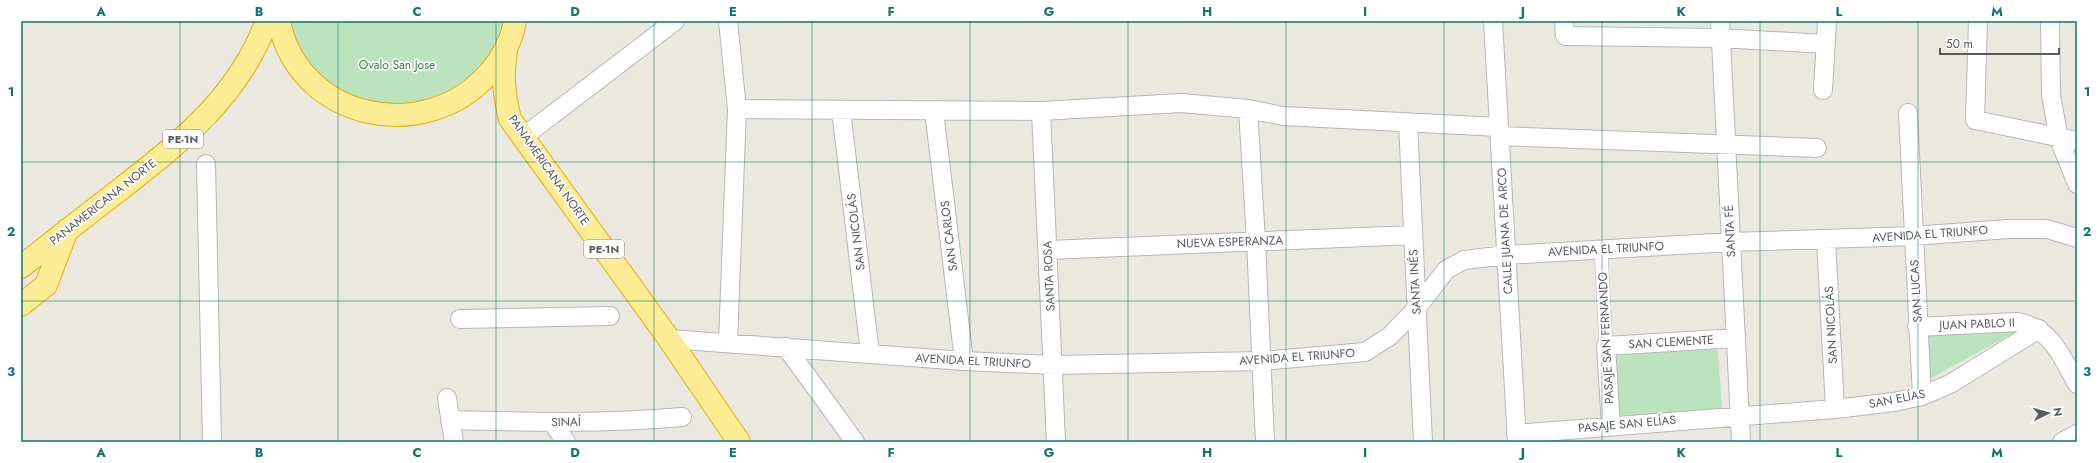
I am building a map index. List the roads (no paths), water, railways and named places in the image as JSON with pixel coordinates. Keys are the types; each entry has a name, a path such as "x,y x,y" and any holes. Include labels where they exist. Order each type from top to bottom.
{"highway":[{"name":"PANAMERICANA NORTE","path":"21,267 178,143 214,108 258,45 267,21"},
{"name":"PE-1N","path":"278,21 289,50 301,70 317,86 335,99 355,109 377,114 400,116 422,114 444,107 464,96 482,82 496,65 508,45 515,21"},
{"name":"PANAMERICANA NORTE","path":"508,45 503,72 504,96 510,118 669,339 739,442"},
{"path":"21,305 46,285 67,230"}],"street":[{"path":"523,137 675,21"},
{"path":"728,21 737,109 728,342"},
{"name":"CALLE JUANA DE ARCO","path":"1493,21 1516,438"},
{"path":"1564,21 1566,36 1720,29 1826,44"},
{"path":"1823,90 1827,21"},
{"path":"1978,21 1975,120 2059,139 2077,141"},
{"path":"2050,21 2052,95 2059,139 2077,184"},
{"name":"SANTA FÉ","path":"1720,29 1741,442"},
{"path":"737,109 1041,111 1181,103 1248,109 1283,116 1408,122 1499,131 1817,148"},
{"path":"1248,109 1256,241 1265,442"},
{"name":"SAN NICOLÁS","path":"841,110 870,354"},
{"name":"SAN CARLOS","path":"934,111 964,361"},
{"name":"SANTA ROSA","path":"1041,111 1056,442"},
{"name":"SAN LUCAS","path":"1908,113 1917,327 1922,396"},
{"name":"SANTA INÉS","path":"1408,122 1423,442"},
{"path":"206,164 212,442"},
{"name":"AVENIDA EL TRIUNFO","path":"669,339 728,342 964,361 1053,365 1262,361 1365,352 1390,336 1416,309 1446,270 1464,260 1506,255 1731,242 1913,236 2008,229 2047,229 2077,238"},
{"name":"NUEVA ESPERANZA","path":"1048,250 1413,235"},
{"name":"SAN NICOLÁS","path":"1826,240 1835,409"},
{"name":"PASAJE SAN FERNANDO","path":"1601,250 1611,426"},
{"path":"460,319 610,316"},
{"name":"JUAN PABLO II","path":"1917,327 2018,322 2029,324 2039,329 2051,339 2077,384"},
{"name":"SAN ELÍAS","path":"1739,415 1835,409 1894,402 1922,396 1950,384 2039,329"},
{"name":"SAN CLEMENTE","path":"1606,346 1736,338"},
{"path":"786,347 855,442"},
{"path":"447,398 454,442"},
{"name":"PASAJE SAN ELÍAS","path":"1516,438 1611,426 1739,415"},
{"name":"SINAÍ","path":"450,420 552,422 651,420 682,417"},
{"path":"552,422 555,442"},
{"path":"552,422 566,442"},
{"path":"2062,442 2077,434"}],"park label":[{"name":"Ovalo San Jose","path":"397,65"}]}
